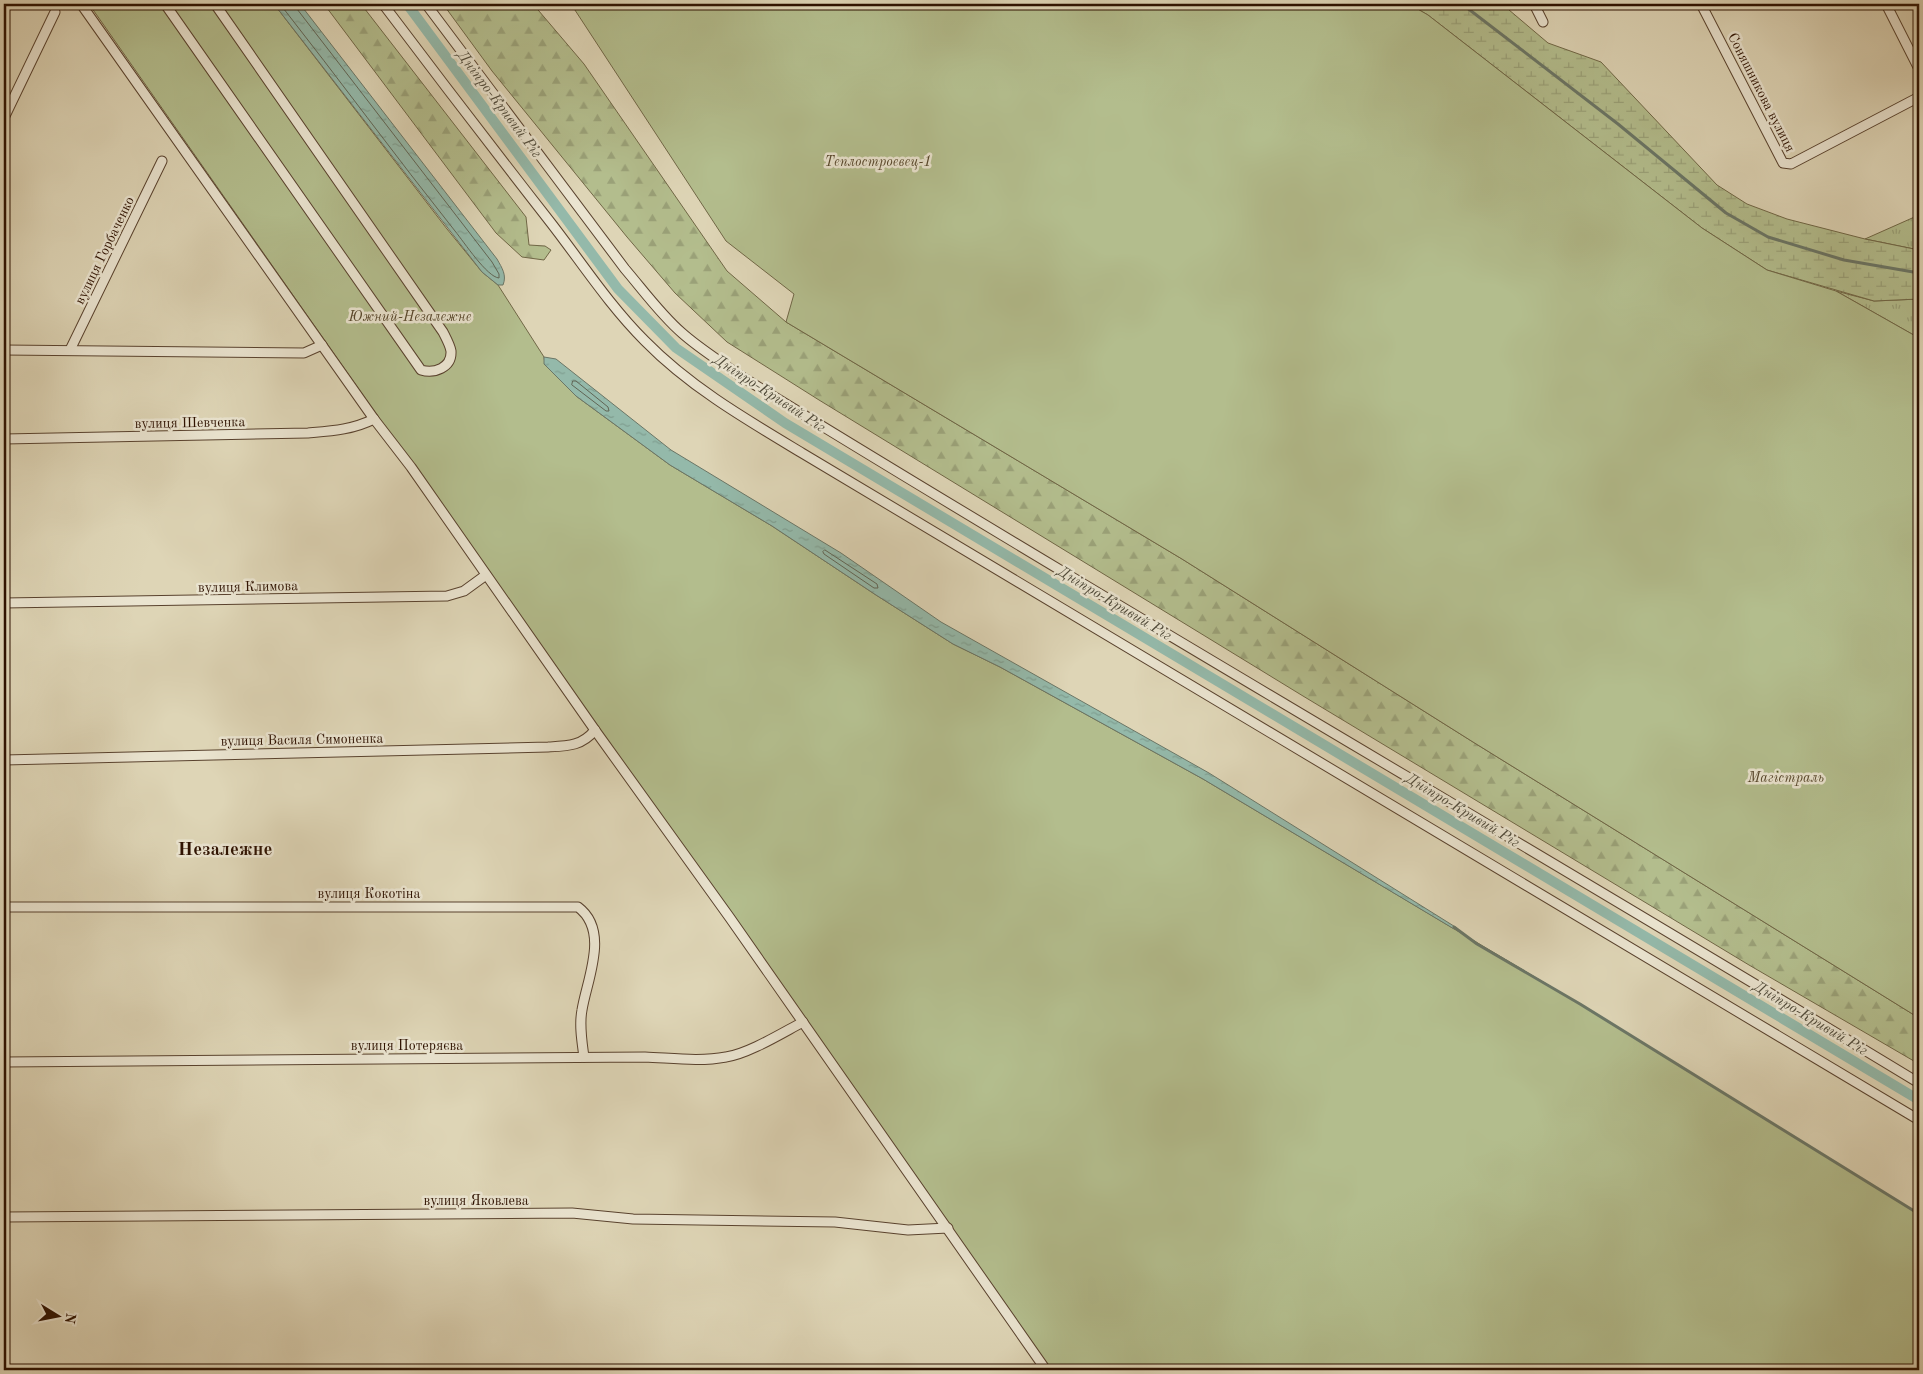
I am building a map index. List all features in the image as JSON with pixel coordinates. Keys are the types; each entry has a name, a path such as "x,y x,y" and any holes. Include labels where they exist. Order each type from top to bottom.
{"street":[{"path":"81,4 730,918 1046,1370"},
{"path":"165,4 422,370 430,373 438,371 450,359 451,351 443,332 214,4"},
{"path":"383,4 567,244 606,299 646,342 697,386 744,418 802,453 1919,1120"},
{"path":"426,4 625,268 655,304 682,333 739,375 995,531 1654,922 1919,1083"},
{"path":"1534,4 1543,22"},
{"name":"Соняшникова вулиця","path":"1701,4 1781,161 1787,164 1919,97"},
{"path":"1886,4 1919,69"},
{"path":"4,118 55,12"},
{"name":"вулиця Горбаченко","path":"70,350 162,161"},
{"path":"4,350 304,353 322,345"},
{"name":"вулиця Шевченка","path":"4,440 308,433 343,430 360,426 374,419"},
{"name":"вулиця Климова","path":"4,604 447,596 464,591 486,575"},
{"name":"вулиця Василя Симоненка","path":"4,760 556,746 579,744 588,739 595,730"},
{"name":"вулиця Кокотіна","path":"4,907 578,907 585,912 590,922 594,947 591,976 582,1012 584,1057"},
{"name":"вулиця Потеряєва","path":"4,1062 584,1057 708,1059 728,1057 766,1042 803,1022"},
{"name":"вулиця Яковлева","path":"4,1217 572,1213 633,1219 834,1222 908,1230 948,1228"}],"green space":[{"name":"Южний-Незалежне","path":"89,4 274,4 447,229 482,272 498,285 544,357 545,364 576,396 670,465 772,526 953,644 1000,667 1203,779 1580,1004 1919,1214 1919,1370 1046,1370"},
{"path":"324,4 361,4 526,217 529,245 545,246 551,250 544,260 522,257 496,233"},
{"path":"443,4 533,4 584,64 727,271 786,322 1182,559 1919,1018 1919,1064 1749,965 1303,696 727,342 675,293 627,237 492,71"},
{"path":"571,4 1409,4 1428,15 1702,228 1767,270 1836,291 1919,338 1919,1018 1182,559 786,322 794,294 726,241"},
{"path":"1409,4 1502,4 1548,43 1601,62 1717,185 1747,204 1787,219 1865,239 1919,250 1919,299 1874,301 1767,270 1702,228 1428,15"},
{"path":"1919,215 1919,250 1865,239"},
{"path":"1836,291 1874,301 1919,299 1919,338"}],"water":[{"path":"274,4 300,4 497,259 504,275 503,285 498,285 482,272"},
{"path":"544,357 556,359 671,450 841,553 941,622 1209,773 1457,928 1454,929 1203,779 1000,667 953,644 772,526 670,465 576,396 544,364"}],"waterway":[{"name":"Дніпро-Кривий Ріг","path":"407,4 618,289 676,348 785,423 1919,1100"},
{"path":"1462,4 1618,124 1726,213 1768,237 1844,260 1919,273"},
{"path":"1454,927 1477,944 1580,1004 1919,1214"}],"district":[{"name":"Незалежне","path":"225,848"}],"park label":[{"name":"Теплостроевец-1","path":"878,161"},
{"name":"Магістраль","path":"1786,777"}]}
